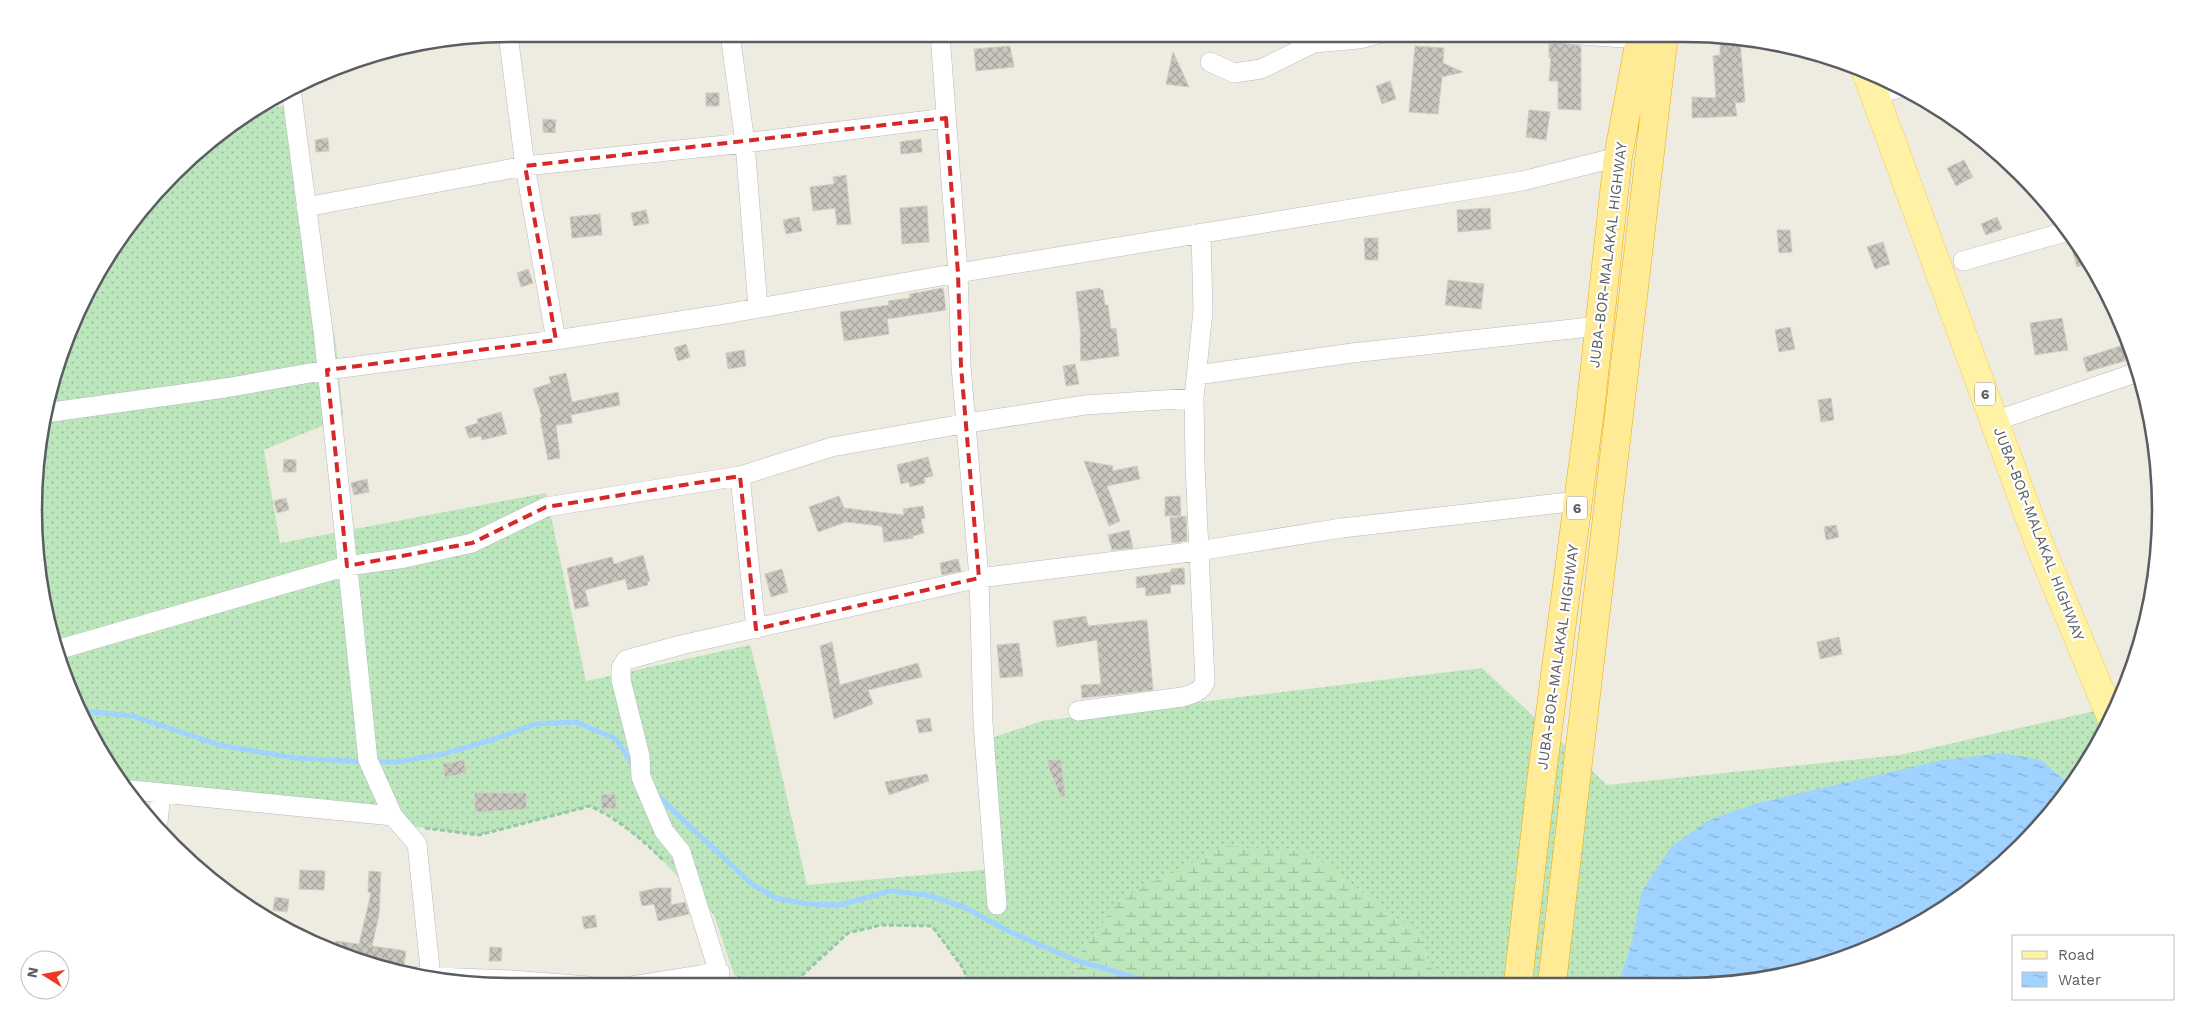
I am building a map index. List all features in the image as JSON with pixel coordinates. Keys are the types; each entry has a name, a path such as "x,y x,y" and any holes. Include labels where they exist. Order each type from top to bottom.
{"highway":[{"name":"JUBA-BOR-MALAKAL HIGHWAY","path":"1519,978 1542,774 1578,501 1618,157 1647,42"},
{"name":"JUBA-BOR-MALAKAL HIGHWAY","path":"1553,978 1648,42"}],"main road":[{"name":"JUBA-BOR-MALAKAL HIGHWAY","path":"1869,81 2040,546 2108,709"}],"street":[{"path":"509,42 525,166 556,340"},
{"path":"731,42 745,143 758,308"},
{"path":"941,42 958,273 961,366 979,578 982,723 997,905"},
{"path":"1210,62 1234,73 1261,70 1314,43 1325,42"},
{"path":"292,97 327,370 368,760 393,816 417,844 425,970"},
{"path":"306,207 525,166 745,143 946,118"},
{"path":"53,412 226,388 327,370 556,340 758,308 958,273 1522,181 1618,157"},
{"path":"1078,711 1182,697 1203,689 1206,673 1198,551 1194,398 1203,311 1201,233"},
{"path":"1963,261 2062,233"},
{"path":"1197,375 1352,353 1599,326"},
{"path":"1995,421 2132,374"},
{"path":"63,648 347,566 405,558 472,543 546,507 740,476 832,447 966,424 1085,405 1194,398"},
{"path":"740,476 756,629"},
{"path":"726,978 681,852 664,831 641,777 640,756 621,680 621,668 626,660 681,645 979,578 1198,551 1342,528 1578,501"},
{"path":"136,790 393,816"},
{"path":"158,817 161,793"}],"path":[{"path":"420,828 479,836 590,806 613,817 648,844 667,865"},
{"path":"799,978 848,933 881,925 932,926 961,965 968,978"}],"highlighted area":[{"path":"946,118 958,273 961,366 979,578 756,629 740,476 546,507 472,543 347,566 327,370 556,340 525,166"}],"green space":[{"path":"288,105 336,345 343,417 264,450 280,543 546,493 586,681 750,645 807,885 1005,868 982,741 1042,721 1482,668 1607,785 1900,755 2108,708 2090,744 2066,781 2041,760 1847,784 1758,803 1632,941 1620,978 1435,978 1417,933 1075,960 1074,978 968,978 961,965 932,926 881,925 848,933 799,978 741,978 734,975 714,915 648,845 613,817 590,806 479,835 136,790 105,744 78,689 58,631 51,601 46,571 42,510 46,449 51,419 58,389 78,331 105,276 121,250 139,225 179,179 225,139 270,108"},
{"path":"1224,846 1309,852 1417,933 1435,978 1074,978 1075,960 1120,899"}],"water":[{"path":"2002,753 2041,760 2066,781 2016,841 1970,881 1919,915 1864,942 1806,962 1746,974 1685,978 1620,978 1632,941 1642,891 1672,846 1709,820 1758,803 1943,760"}],"building":[{"path":"1559,43 1581,46 1581,110 1558,109 1558,81 1549,81 1551,58 1549,58 1549,44"},
{"path":"1720,44 1741,46 1745,102 1735,103 1737,116 1692,118 1692,97 1716,98 1713,56 1720,55"},
{"path":"1010,46 1014,67 976,71 974,49"},
{"path":"1415,46 1444,48 1443,63 1463,72 1442,77 1438,114 1409,112"},
{"path":"1173,52 1189,87 1166,84"},
{"path":"1390,81 1396,99 1382,104 1376,86"},
{"path":"706,93 719,93 719,106 706,106"},
{"path":"1529,110 1550,112 1546,140 1526,137"},
{"path":"543,119 556,120 555,133 543,132"},
{"path":"328,138 329,151 316,152 315,140"},
{"path":"921,139 922,152 901,154 900,142"},
{"path":"1964,160 1973,177 1956,186 1947,168"},
{"path":"846,175 851,224 837,225 835,208 813,211 810,187 834,184 833,177"},
{"path":"927,206 929,242 902,244 900,208"},
{"path":"1490,208 1491,229 1458,232 1457,210"},
{"path":"646,210 649,223 634,226 631,213"},
{"path":"600,214 602,235 572,238 570,217"},
{"path":"799,217 802,231 786,234 783,220"},
{"path":"1997,217 2002,229 1986,235 1981,224"},
{"path":"1777,230 1790,230 1792,252 1779,253"},
{"path":"1364,238 1378,238 1378,260 1365,260"},
{"path":"1883,242 1890,264 1875,269 1867,247"},
{"path":"2071,246 2083,265 2077,267"},
{"path":"528,269 533,283 521,287 517,273"},
{"path":"1448,280 1484,284 1481,309 1445,305"},
{"path":"943,288 946,310 887,319 889,334 844,341 840,312 889,305 888,301 910,298 909,294"},
{"path":"1100,288 1100,290 1103,290 1105,305 1108,305 1111,329 1116,328 1119,356 1081,361 1081,337 1076,292"},
{"path":"2062,318 2068,350 2035,355 2030,323"},
{"path":"1790,327 1795,349 1779,352 1775,330"},
{"path":"686,344 690,357 678,361 674,348"},
{"path":"2122,345 2128,360 2087,372 2083,358"},
{"path":"744,350 746,366 728,369 726,353"},
{"path":"1075,364 1079,384 1066,386 1063,366"},
{"path":"566,373 572,402 618,392 620,405 571,415 572,423 556,425 560,458 548,460 540,418 542,417 533,389 551,383 549,377"},
{"path":"1831,398 1834,420 1821,422 1818,400"},
{"path":"501,412 507,434 482,440 481,436 469,438 465,427 478,423 477,419"},
{"path":"928,457 933,476 924,478 925,483 910,487 909,482 901,484 897,465"},
{"path":"284,459 296,460 296,472 283,472"},
{"path":"1084,461 1113,466 1112,471 1137,466 1140,479 1107,486 1120,521 1109,526"},
{"path":"367,479 369,492 354,495 351,483"},
{"path":"839,496 844,508 904,515 903,509 923,506 925,518 921,519 924,533 913,536 913,538 884,542 882,526 846,522 818,532 809,507"},
{"path":"1180,496 1181,516 1165,516 1165,497"},
{"path":"286,498 289,510 277,513 274,501"},
{"path":"1186,516 1187,541 1172,543 1170,518"},
{"path":"1836,525 1839,537 1826,540 1824,527"},
{"path":"1129,530 1133,548 1112,550 1108,535"},
{"path":"643,555 650,581 647,582 648,585 628,590 625,579 585,590 589,606 575,609 567,568 612,557 614,564"},
{"path":"958,559 961,571 942,575 940,563"},
{"path":"1184,568 1185,584 1170,585 1171,593 1146,596 1145,587 1137,588 1136,577 1171,572 1171,569"},
{"path":"782,569 788,592 771,597 765,574"},
{"path":"1086,616 1088,626 1147,620 1153,690 1082,698 1081,685 1101,684 1097,640 1057,647 1053,621"},
{"path":"1839,637 1842,654 1820,659 1817,642"},
{"path":"832,642 840,685 918,663 922,677 868,690 873,704 834,719 820,646"},
{"path":"1019,643 1023,676 1000,678 997,645"},
{"path":"930,718 932,731 919,733 916,720"},
{"path":"464,760 466,773 445,777 443,764"},
{"path":"1048,760 1061,760 1065,796 1061,797 1049,768"},
{"path":"927,774 929,781 889,795 885,782"},
{"path":"475,793 526,793 526,809 475,812"},
{"path":"615,794 616,808 602,809 601,795"},
{"path":"300,870 325,871 324,890 299,889"},
{"path":"369,871 381,872 379,915 372,946 406,951 404,965 360,953 336,944 336,941 359,944 371,893 368,892"},
{"path":"657,888 671,888 671,905 685,902 689,914 658,921 654,904 642,906 639,892"},
{"path":"275,897 289,899 287,912 273,910"},
{"path":"595,915 597,927 584,929 582,917"},
{"path":"490,947 502,948 501,961 489,961"}],"waterway":[{"path":"88,711 133,716 219,745 295,758 366,762"},
{"path":"374,762 396,762 443,754 495,739 535,724 576,722 616,739 634,767"},
{"path":"654,791 753,885 776,898 807,904 840,905 890,891 927,895 964,907 1010,932 1075,960 1136,978"}]}
